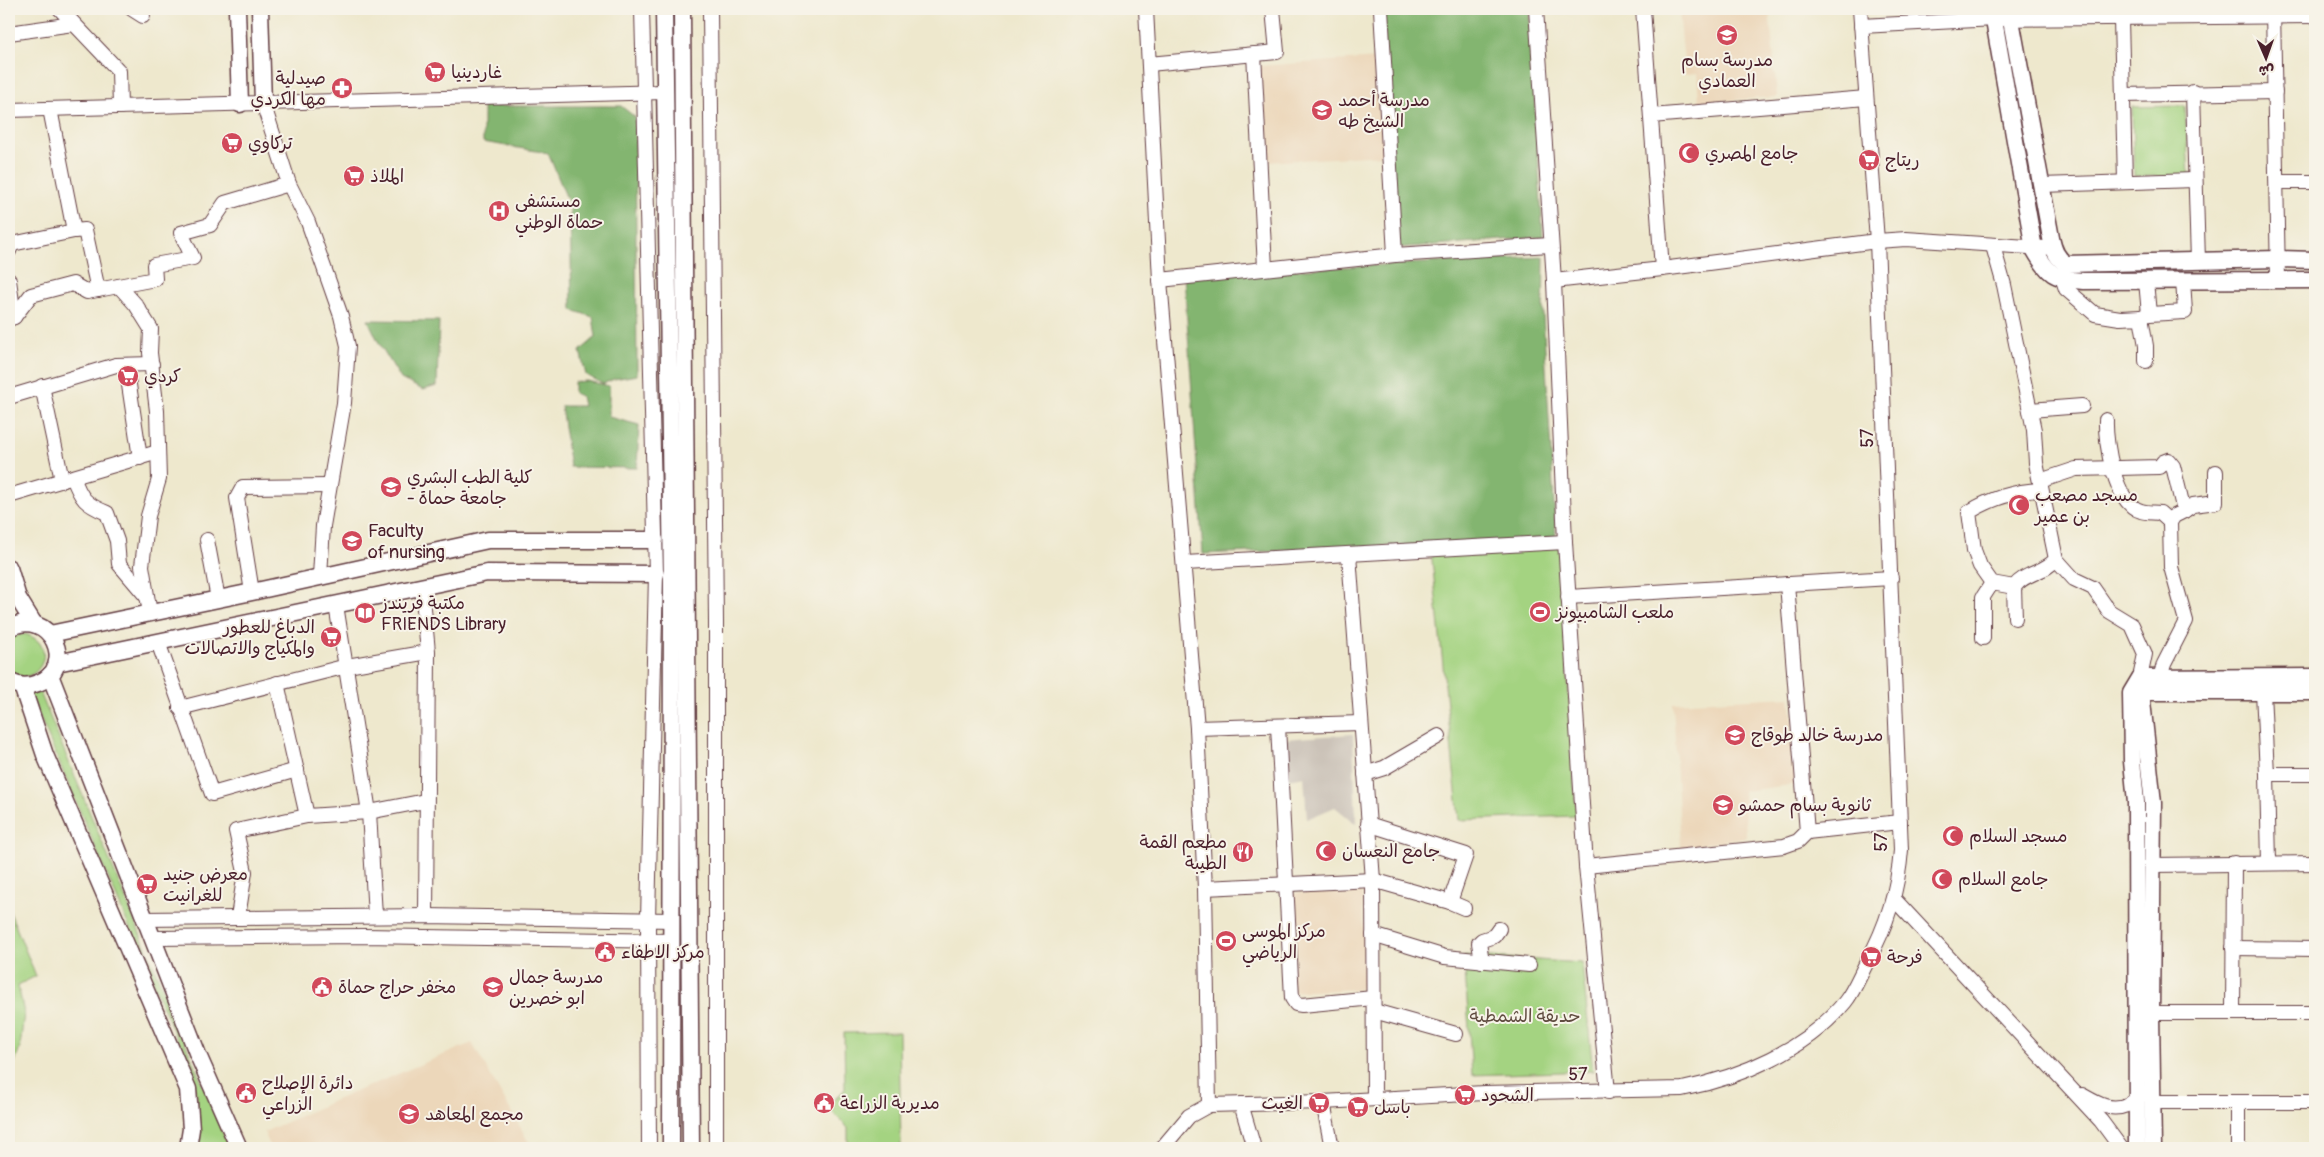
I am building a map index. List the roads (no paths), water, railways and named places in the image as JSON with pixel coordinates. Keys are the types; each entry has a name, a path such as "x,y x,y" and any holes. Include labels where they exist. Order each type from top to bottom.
{"main road":[{"path":"237,9 240,104"},
{"path":"260,9 263,103"},
{"path":"664,9 672,582 671,1148"},
{"path":"682,9 691,1148"},
{"path":"1993,14 2034,249 2047,271 2063,280 2315,280"},
{"path":"2010,14 2053,248 2060,261 2066,264 2198,260 2315,260"},
{"path":"50,634 148,605 218,599 488,540 655,540"},
{"path":"9,568 18,598 34,624"},
{"path":"15,683 32,686 42,682 53,669 158,642 487,573 656,574"},
{"path":"9,628 25,623 34,624 50,634 56,648 53,669 144,919 198,1055 239,1148"},
{"path":"2137,1148 2136,802 2132,760 2130,693 2140,685 2160,678 2315,677"},
{"path":"15,683 188,1089 191,1129 188,1148"},
{"path":"2140,685 2263,692 2315,692"},
{"path":"2140,685 2151,774 2151,1013 2154,1148"}],"street":[{"path":"60,9 119,70 120,107"},
{"path":"642,9 642,93 656,574 648,920 649,1148"},
{"path":"710,9 716,622 716,1148"},
{"path":"1146,9 1160,280 1198,728 1205,888 1209,1105 1189,1116 1162,1148"},
{"path":"1149,64 1277,52 1273,9"},
{"path":"1381,9 1395,255"},
{"path":"1536,9 1550,245 1554,281 1568,597 1586,866 1608,1092"},
{"path":"1643,9 1662,270"},
{"name":"57","path":"1209,1105 1323,1102 1484,1094 1682,1089 1719,1080 1755,1067 1804,1039 1846,1001 1882,934 1894,899 1900,866 1900,822 1877,240 1860,9"},
{"path":"1861,26 1993,14 2121,19 2273,13 2315,16"},
{"path":"2273,13 2278,280"},
{"path":"2121,19 2124,181"},
{"path":"9,33 73,24"},
{"path":"1254,54 1265,268"},
{"path":"9,110 664,92"},
{"path":"2123,95 2192,92 2275,92"},
{"path":"2192,92 2198,260"},
{"path":"1651,116 1866,98"},
{"path":"263,103 289,184 308,222 341,316 348,346 344,403 323,526 320,576"},
{"path":"50,109 74,231"},
{"path":"2042,185 2194,180"},
{"path":"2277,182 2315,182"},
{"path":"11,318 31,295 73,284 87,292 155,279 154,265 192,258 181,233 210,225 225,202 289,184"},
{"path":"9,251 12,244 85,230 98,290"},
{"path":"1554,281 1662,270 1877,240 1906,239 2034,249 2053,248"},
{"path":"1160,280 1395,255 1550,245"},
{"path":"1993,246 2030,410 2041,485 2056,559 2074,579 2093,588 2109,611 2132,624 2145,654 2140,685"},
{"path":"9,280 11,318"},
{"path":"2063,280 2066,289 2095,314 2120,318 2184,312 2183,280"},
{"path":"2146,281 2146,361"},
{"path":"119,286 136,305 151,329 152,364 157,411 159,479 148,516 142,566 148,605"},
{"path":"9,397 116,365 152,364"},
{"path":"126,365 140,458"},
{"path":"42,386 68,478 88,506 106,513 117,541 119,564 148,605"},
{"path":"2030,410 2082,406"},
{"path":"2106,420 2105,430 2112,467 2128,500 2139,511 2160,513 2170,522"},
{"path":"9,496 158,452"},
{"path":"2014,587 1992,583 1980,566 1974,550 1967,506 2041,485 2076,469 2159,467 2168,460 2173,466 2184,511"},
{"path":"2160,678 2164,664 2186,621 2171,567 2170,522 2174,516 2193,505 2216,502 2216,472"},
{"path":"252,592 237,498 242,487 329,486"},
{"path":"207,540 218,599"},
{"path":"1185,563 1565,542"},
{"path":"1348,555 1373,880 1374,1099"},
{"path":"2015,618 2014,587 2019,580 2050,567 2056,559"},
{"path":"1568,597 1891,578"},
{"path":"1983,638 1983,596 1992,583"},
{"path":"1787,584 1807,832"},
{"path":"422,587 428,652 425,801 426,916"},
{"path":"336,605 369,812 375,916"},
{"path":"158,642 212,794 297,770"},
{"path":"180,708 347,666 428,652"},
{"path":"277,684 307,816"},
{"path":"2263,692 2269,863"},
{"path":"1198,728 1361,723"},
{"path":"1278,726 1288,884 1292,998 1296,1004 1302,1006 1374,1005 1456,1034"},
{"path":"1365,774 1384,768 1440,736"},
{"path":"2267,774 2315,774"},
{"path":"238,917 245,872 236,831 307,816 369,812 425,801"},
{"path":"1586,866 1784,846 1798,841 1807,832 1900,822"},
{"path":"1205,888 1373,880 1457,905 1466,855 1368,824"},
{"path":"2233,1013 2234,863"},
{"path":"2152,865 2315,863"},
{"path":"1894,899 2070,1088 2108,1130 2121,1148"},
{"path":"144,919 426,916 672,920"},
{"path":"1482,961 1480,943 1482,940 1494,936 1499,929"},
{"path":"1373,935 1445,957 1529,965"},
{"path":"153,938 364,936 672,941"},
{"path":"2233,948 2315,949"},
{"path":"2151,1013 2315,1013"},
{"path":"2070,1088 2098,1104 2111,1108 2127,1106 2143,1094 2147,1094 2154,1102 2315,1102"},
{"path":"1323,1102 1332,1148"},
{"path":"2238,1102 2238,1148"},
{"path":"1241,1104 1254,1148"}],"place":[{"name":"مدرسة بسام العمادي","path":"1727,35"},
{"name":"غاردينيا","path":"435,72"},
{"name":"صيدلية مها الكردي","path":"342,88"},
{"name":"مدرسة أحمد الشيخ طه","path":"1322,110"},
{"name":"تركاوي","path":"232,143"},
{"name":"جامع المصري","path":"1689,153"},
{"name":"ريتاج","path":"1869,160"},
{"name":"الملاذ","path":"354,176"},
{"name":"مستشفى حماة الوطني","path":"499,211"},
{"name":"كردي","path":"128,376"},
{"name":"كلية الطب البشري - جامعة حماة","path":"391,487"},
{"name":"مسجد مصعب بن عمير","path":"2019,505"},
{"name":"Faculty of nursing","path":"352,541"},
{"name":"ملعب الشامبيونز","path":"1540,612"},
{"name":"مكتبة فريندز FRIENDS Library","path":"365,613"},
{"name":"الدباغ للعطور والمكياج والاتصالات","path":"331,637"},
{"name":"مدرسة خالد طوقاج","path":"1735,735"},
{"name":"ثانوية بسام حمشو","path":"1723,805"},
{"name":"مسجد السلام","path":"1953,836"},
{"name":"جامع النعسان","path":"1326,851"},
{"name":"مطعم القمة الطيبة","path":"1243,852"},
{"name":"جامع السلام","path":"1942,879"},
{"name":"معرض جنيد للغرانيت","path":"147,884"},
{"name":"مركز الموسى الرياضي","path":"1226,941"},
{"name":"مركز الاطفاء","path":"605,952"},
{"name":"فرحة","path":"1871,957"},
{"name":"مخفر حراج حماة","path":"322,987"},
{"name":"مدرسة جمال ابو خصرين","path":"493,987"},
{"name":"دائرة الإصلاح الزراعي","path":"246,1093"},
{"name":"الشحود","path":"1465,1095"},
{"name":"مديرية الزراعة","path":"824,1103"},
{"name":"الغيث","path":"1319,1103"},
{"name":"باسل","path":"1358,1107"},
{"name":"مجمع المعاهد","path":"409,1114"}],"park label":[{"name":"حديقة الشمطية","path":"1525,1016"}]}
